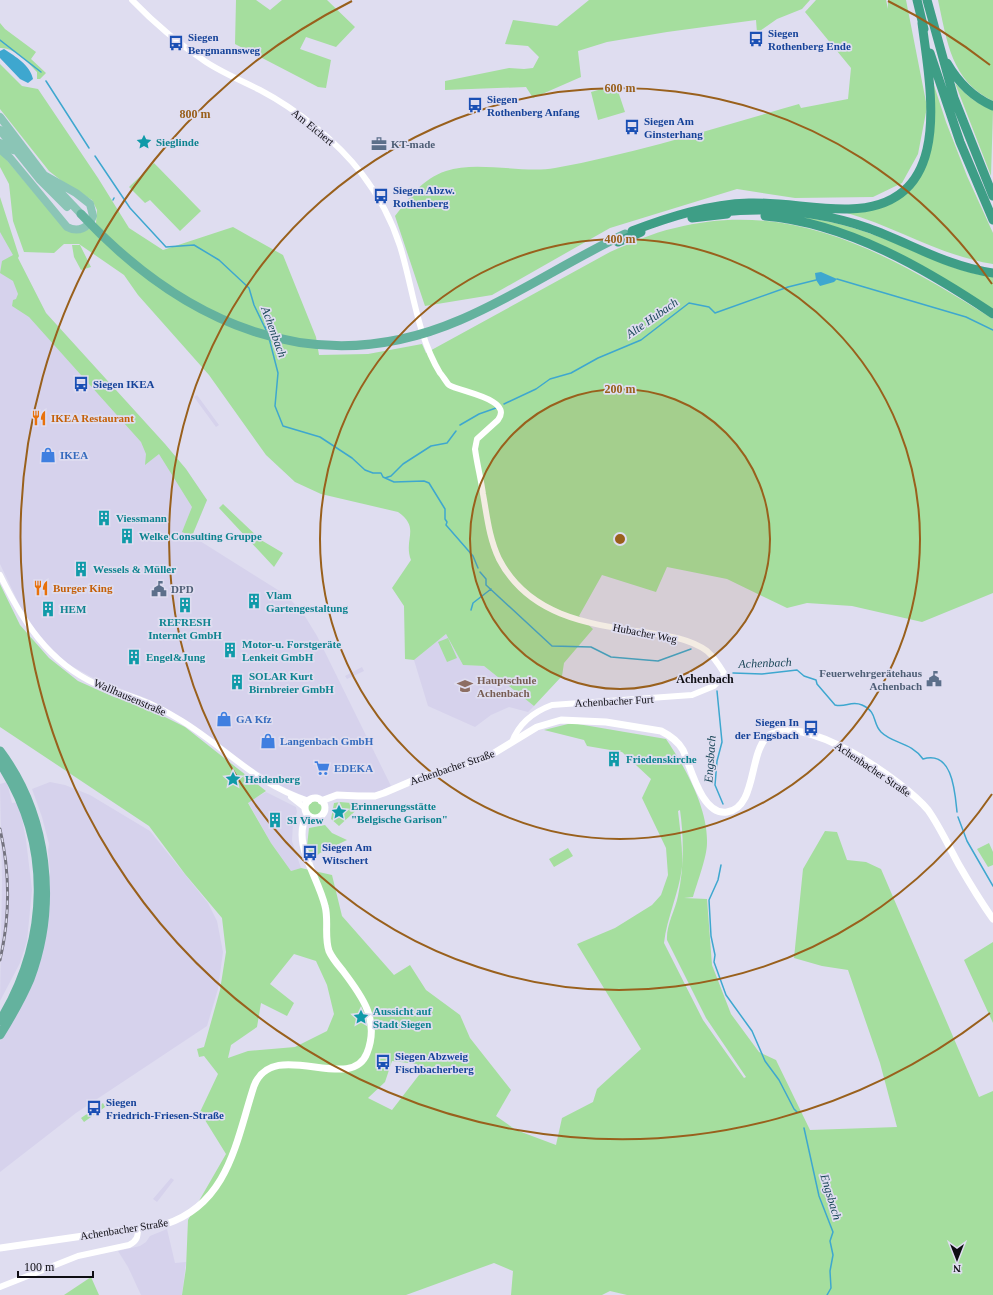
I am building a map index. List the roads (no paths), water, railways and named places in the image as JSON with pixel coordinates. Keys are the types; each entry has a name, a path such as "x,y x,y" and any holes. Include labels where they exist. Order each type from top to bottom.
{"highway":[{"path":"917,0 922,23 953,122 993,220"},
{"path":"927,0 938,44 968,135 993,196"},
{"path":"460,323 581,255 632,231 675,216 720,206 762,203 840,209 870,206 896,196 906,189 917,176 927,152 932,123 931,98 922,23"},
{"path":"938,44 960,83 978,98 993,106"},
{"path":"791,205 868,223 958,260 993,268"},
{"path":"79,216 128,260 174,295 216,318 260,334 310,343 361,344 390,341 460,323 514,299 583,259 618,242 655,227 718,212 755,210 791,212 825,217 867,228 954,264 993,273"},
{"path":"692,218 727,214 755,214 789,219 818,226 853,238 896,257 951,287 993,314"},
{"path":"0,751 17,778 35,819 44,862 46,892 43,929 34,965 20,999 0,1035"},
{"path":"0,763 17,794 28,821 35,849 39,892 35,935 28,963 17,990 0,1021"}],"main road":[{"path":"0,117 2,129 18,153 40,180 79,216"},
{"path":"2,129 79,216"},
{"path":"0,143 18,153"},
{"path":"0,149 10,158 67,227 75,230 87,226 93,216 90,204 76,193 44,175"},
{"name":"Achenbacher Straße","path":"308,813 322,815 323,804 345,795 375,796 420,778 486,758 537,726 561,720 606,722 661,731 673,738 681,747 705,801 712,809 725,813 734,810 744,800 759,749 769,736 778,731 788,730 808,733 828,739 862,759 919,800 933,818 967,880 993,919"},
{"path":"309,800 316,799 323,804"},
{"name":"Achenbacher Straße","path":"0,1248 138,1228 178,1220 198,1207 212,1192 227,1168 257,1078 264,1072 275,1067 288,1065 346,1070 357,1067 363,1061 371,1041 371,1018 361,995 329,951 325,905 306,855 301,830 308,813 309,800"}],"street":[{"name":"Am Eichert","path":"132,0 154,23 207,63 260,90 306,119 362,173 385,212 400,244 428,346 440,372 448,384 460,390 490,399 498,405 501,411 501,416 477,439 475,445 492,542 509,575 516,584 542,605 555,613"},
{"name":"Wallhausenstraße","path":"0,575 32,631 48,650 63,664 97,684 144,700 182,721 265,782 287,793 309,800"},
{"name":"Hubacher Weg","path":"555,613 619,629 673,637 703,649 712,657 724,673"},
{"name":"Achenbacher Furt","path":"512,742 517,730 526,721 539,711 552,706 692,695 714,686 722,678 724,673"},
{"name":"Wallhausenstraße","path":"287,793 308,813"},
{"path":"0,1287 78,1256 129,1245 136,1242 138,1228"}],"water":[{"path":"4,49 26,65 33,79 28,83 20,79 0,58 0,51"},
{"path":"821,272 837,279 834,282 820,286 816,280 815,273"}],"waterway":[{"name":"Achenbach","path":"0,40 41,72"},
{"name":"Achenbach","path":"46,81 89,148"},
{"name":"Achenbach","path":"95,156 130,208 166,247 194,245 219,260 249,288 254,305 266,330"},
{"path":"837,279 966,317 993,330"},
{"name":"Alte Hubach","path":"504,404 536,389 550,379 571,373 598,358 641,340 689,303 709,307 715,313 788,287 816,280"},
{"path":"266,327 274,328"},
{"name":"Achenbach","path":"269,338 278,373 275,406 283,426 320,437 352,458 365,470 373,473 381,473 383,477 394,482 424,481 429,483 445,509 446,525 473,556 478,568"},
{"path":"460,425 479,414 496,408"},
{"path":"385,478 391,476 403,464 431,446 447,443 456,431"},
{"name":"Achenbach","path":"480,572 486,579 486,585 552,646 591,647 611,657 658,661 691,649"},
{"path":"471,610 473,603 491,589"},
{"name":"Achenbach","path":"733,673 762,674 797,670 804,676 816,680 817,684 835,705 842,706 855,703 867,708 873,714 878,729 886,736 913,749 923,759 933,758 941,761 950,775 955,794 957,812"},
{"name":"Engsbach","path":"717,691 722,742 717,761 715,785 723,804"},
{"name":"Achenbach","path":"958,817 967,841 993,886"},
{"name":"Engsbach","path":"721,865 718,880 709,900 711,936 715,955 714,962 726,995 752,1031 765,1061 779,1080 797,1112"},
{"name":"Engsbach","path":"804,1128 819,1196 833,1232 830,1241 833,1255 830,1271 831,1288 827,1295"}],"railway":[{"path":"0,829 6,862 8,894 6,927 0,960"}],"place":[{"name":"Siegen Rothenberg Ende","path":"756,39"},
{"name":"Siegen Bergmannsweg","path":"176,43"},
{"name":"Siegen Rothenberg Anfang","path":"475,105"},
{"name":"Siegen Am Ginsterhang","path":"632,127"},
{"name":"Sieglinde","path":"144,142"},
{"name":"KT-made","path":"379,144"},
{"name":"Siegen Abzw. Rothenberg","path":"381,196"},
{"name":"Siegen IKEA","path":"81,384"},
{"name":"IKEA Restaurant","path":"39,418"},
{"name":"IKEA","path":"48,455"},
{"name":"Viessmann","path":"104,518"},
{"name":"Welke Consulting Gruppe","path":"127,536"},
{"name":"Wessels & Müller","path":"81,569"},
{"name":"Burger King","path":"41,588"},
{"name":"DPD","path":"159,589"},
{"name":"Vlam Gartengestaltung","path":"254,601"},
{"name":"REFRESH Internet GmbH","path":"185,605"},
{"name":"HEM","path":"48,609"},
{"name":"Motor-u. Forstgeräte Lenkeit GmbH","path":"230,650"},
{"name":"Engel&Jung","path":"134,657"},
{"name":"Feuerwehrgerätehaus Achenbach","path":"934,679"},
{"name":"SOLAR Kurt Birnbreier GmbH","path":"237,682"},
{"name":"Hauptschule Achenbach","path":"465,686"},
{"name":"GA Kfz","path":"224,719"},
{"name":"Siegen In der Engsbach","path":"811,728"},
{"name":"Langenbach GmbH","path":"268,741"},
{"name":"Friedenskirche","path":"614,759"},
{"name":"EDEKA","path":"322,768"},
{"name":"Heidenberg","path":"233,779"},
{"name":"Erinnerungsstätte \"Belgische Garison\"","path":"339,812"},
{"name":"SI View","path":"275,820"},
{"name":"Siegen Am Witschert","path":"310,853"},
{"name":"Aussicht auf Stadt Siegen","path":"361,1017"},
{"name":"Siegen Abzweig Fischbacherberg","path":"383,1062"},
{"name":"Siegen Friedrich-Friesen-Straße","path":"94,1108"}],"district":[{"name":"Achenbach","path":"705,679"}]}
